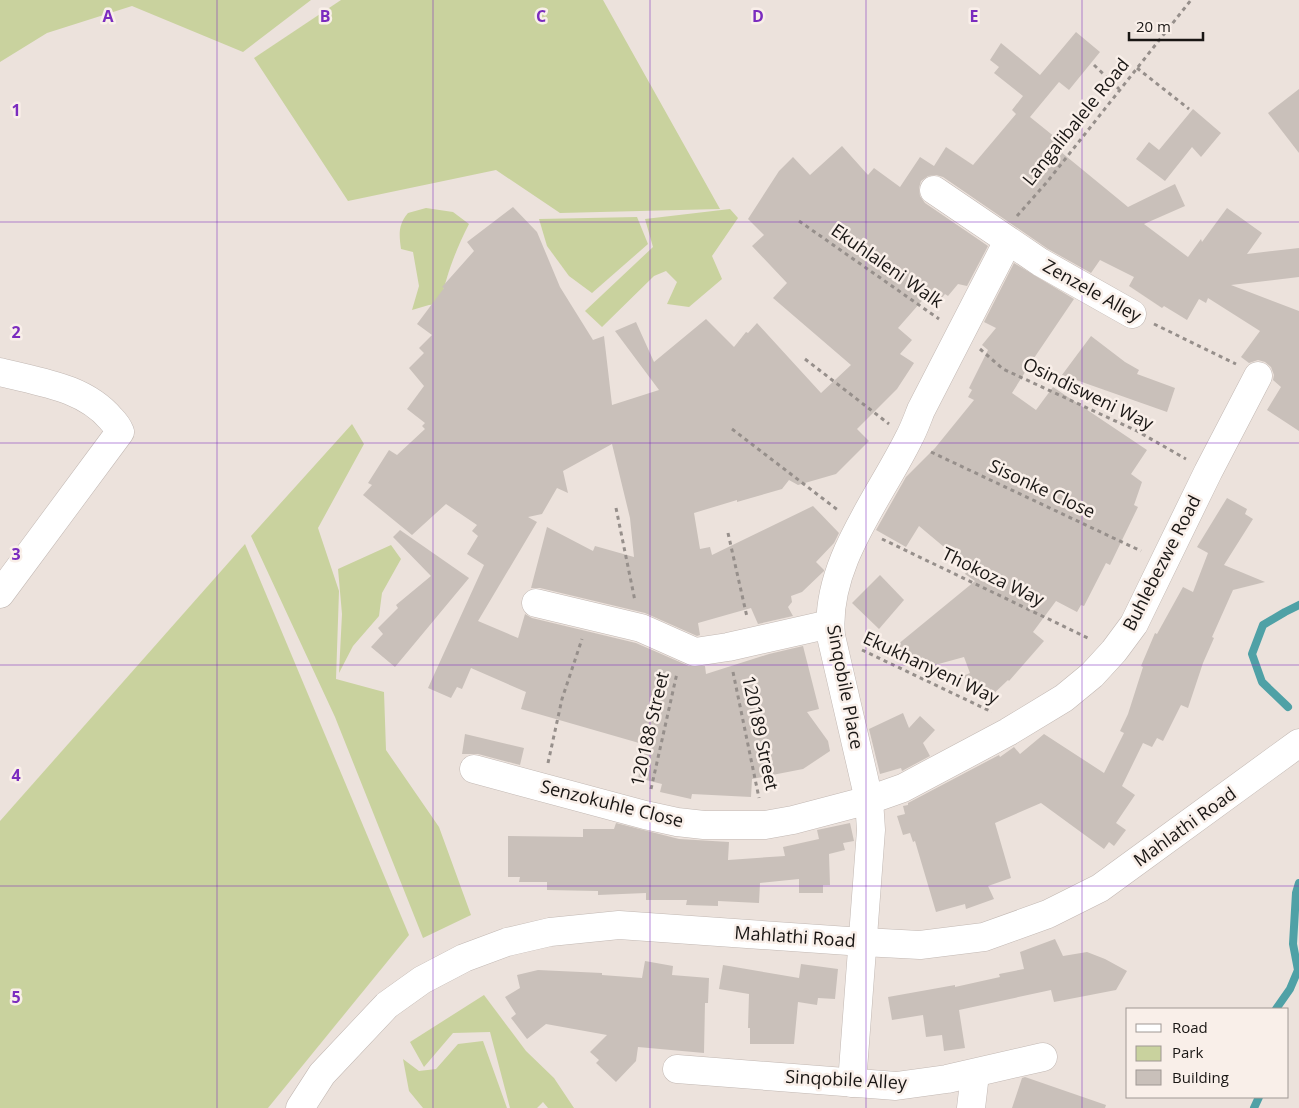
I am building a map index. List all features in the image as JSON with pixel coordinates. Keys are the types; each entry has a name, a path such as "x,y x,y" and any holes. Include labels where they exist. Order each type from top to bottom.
{"street":[{"name":"Zenzele Alley","path":"934,190 1040,262 1132,314"},
{"name":"Sinqobile Place","path":"852,1083 871,830 869,800 831,630 836,584 846,556 860,527 909,438 1006,239"},
{"path":"0,372 62,388 86,397 107,414 119,428 120,432 0,594"},
{"name":"Buhlebezwe Road","path":"869,800 902,788 1020,725 1071,692 1092,675 1114,651 1134,624 1208,472 1258,376"},
{"path":"536,603 640,628 695,652 831,630"},
{"name":"Mahlathi Road","path":"300,1108 322,1074 387,1005 422,980 464,958 506,942 550,932 619,925 862,942 920,944 984,937 1048,914 1100,888 1299,743"},
{"name":"Senzokuhle Close","path":"474,770 644,815 704,825 765,825 793,820 869,800"},
{"name":"Sinqobile Alley","path":"677,1069 896,1086 975,1074 1043,1057"},
{"path":"971,1108 975,1074"}],"path":[{"name":"Langalibalele Road","path":"1006,239 1018,215 1047,182 1190,0"},
{"path":"1094,65 1119,89"},
{"path":"1137,68 1189,109"},
{"name":"Ekuhlaleni Walk","path":"799,221 960,334"},
{"name":"Zenzele Alley","path":"1132,314 1258,376"},
{"name":"Osindisweni Way","path":"960,334 975,344 1003,369 1137,431 1208,472"},
{"name":"Sisonke Close","path":"805,359 878,417 928,451 1164,562"},
{"name":"Thokoza Way","path":"732,429 860,527 1114,651"},
{"path":"616,508 640,628"},
{"name":"120189 Street","path":"728,533 740,644 765,825"},
{"path":"543,787 567,681 591,615"},
{"name":"Ekukhanyeni Way","path":"831,630 1020,725"},
{"name":"120188 Street","path":"644,815 683,648"}],"green space":[{"path":"0,0 311,0 243,52 132,6 47,33 0,62"},
{"path":"341,0 603,0 720,209 560,213 496,170 348,201 254,58"},
{"path":"426,208 453,212 469,224 452,263 440,304 412,310 419,286 413,252 401,249 400,230 402,222 408,213"},
{"path":"730,209 738,218 712,256 722,279 689,307 667,304 677,282 666,271 654,276 602,327 585,311 653,247 645,219"},
{"path":"637,217 648,244 592,293 569,276 547,246 539,219"},
{"path":"352,424 364,444 318,528 339,591 336,679 384,692 386,750 439,827 471,915 423,938 335,717 251,536"},
{"path":"245,544 409,935 268,1108 0,1108 0,821"},
{"path":"391,545 401,559 382,593 379,616 353,646 339,673 342,614 338,569"},
{"path":"484,995 526,1051 554,1078 574,1108 548,1108 543,1102 537,1108 510,1108 490,1032 453,1033 424,1067 410,1042"},
{"path":"483,1041 507,1108 423,1108 409,1091 403,1059 419,1071 436,1069 458,1044"}],"building":[{"path":"1076,32 1100,52 1069,90 1059,82 1030,117 1066,146 1061,152 1128,207 1175,184 1185,206 1144,224 1188,257 1201,239 1202,242 1227,208 1262,233 1247,254 1299,248 1299,277 1231,285 1299,311 1299,431 1267,410 1281,387 1273,380 1274,375 1271,367 1265,362 1258,360 1249,363 1241,357 1260,331 1208,298 1206,303 1199,299 1187,320 1164,306 1162,308 1129,286 1134,277 1100,260 1091,273 1048,249 943,177 936,175 928,176 921,181 919,188 920,196 925,203 988,246 967,286 958,284 948,296 945,294 937,304 927,295 898,328 912,340 900,354 914,363 897,389 857,429 869,441 836,474 798,485 789,480 782,489 694,513 700,549 710,547 712,555 813,506 839,533 834,543 816,562 824,571 802,592 791,596 792,602 788,607 793,616 758,624 751,608 698,623 700,635 697,636 645,613 540,588 531,588 547,527 593,551 595,546 634,557 630,518 612,444 563,471 568,493 557,488 542,514 528,517 537,522 478,621 518,638 525,614 532,618 636,643 689,666 705,666 706,674 769,654 803,646 819,709 807,712 828,741 830,751 803,769 752,779 751,797 692,794 691,799 660,792 662,784 638,778 646,745 521,709 526,692 471,668 462,689 457,687 451,698 428,688 484,565 467,554 478,536 472,531 477,525 446,504 412,535 363,495 372,485 368,483 389,450 397,455 425,429 422,426 425,423 407,409 424,386 409,368 424,353 419,348 432,335 417,324 444,288 442,287 474,251 467,242 513,207 537,232 560,287 593,340 604,336 612,405 659,390 615,331 636,322 654,362 706,319 734,347 746,332 748,333 757,323 821,393 851,365 773,298 787,283 752,246 764,235 748,219 779,171 793,157 810,175 842,146 868,175 874,168 900,187 920,157 934,166 946,147 973,165 1016,114 1012,110 1023,96 994,73 999,67 990,60 1001,43 1040,75"},
{"path":"1299,89 1299,153 1268,113"},
{"path":"1193,109 1221,133 1201,157 1192,147 1165,181 1136,159 1149,142 1159,150"},
{"path":"1014,263 1074,299 1030,364 1026,363 1024,366 1027,369 1012,393 1036,410 1053,387 1147,450 1131,474 1142,482 1134,505 1138,507 1110,565 1106,563 1084,606 1081,605 1077,612 1056,601 1033,632 1044,641 1009,681 987,700 963,676 970,673 964,657 924,668 897,645 975,581 965,574 969,568 919,526 906,547 876,530 906,477 935,448 974,400 968,397 972,390 969,388 988,350 982,345 996,328 984,322"},
{"path":"1091,336 1125,362 1139,370 1137,374 1175,388 1167,412 1062,375"},
{"path":"1227,498 1247,509 1245,514 1253,519 1224,565 1265,582 1233,590 1212,637 1214,638 1203,663 1188,708 1181,705 1163,741 1157,738 1152,747 1143,743 1122,786 1135,795 1116,823 1126,830 1114,846 1109,842 1104,849 1041,803 995,823 1011,878 988,886 994,899 966,909 965,904 936,912 915,841 913,842 910,833 903,835 897,816 905,814 903,806 999,755 1000,757 1014,747 1020,754 1044,734 1104,773 1124,733 1120,731 1128,714 1143,667 1141,666 1155,633 1157,634 1183,587 1193,592 1208,553 1197,547"},
{"path":"400,530 469,578 395,667 371,647 383,634 378,628 398,608 396,605 431,576 393,537"},
{"path":"880,575 904,600 879,629 852,603"},
{"path":"903,713 909,728 920,716 935,730 923,743 930,756 902,771 901,768 880,774 869,729"},
{"path":"465,734 524,748 520,765 478,754 462,754"},
{"path":"616,823 679,839 729,842 728,860 785,856 783,847 819,839 817,830 850,823 854,841 843,843 845,850 829,854 830,885 823,885 823,893 799,893 799,879 760,883 759,903 718,901 718,906 686,905 687,900 646,900 646,893 598,895 598,891 547,890 547,882 519,882 520,877 508,877 508,836 583,837 583,829 614,829"},
{"path":"1055,939 1063,956 1087,952 1127,971 1116,990 1054,1002 1051,990 959,1010 965,1048 944,1051 942,1035 926,1037 923,1015 892,1020 888,997 955,985 955,987 1000,977 999,974 1024,969 1020,952"},
{"path":"645,961 673,966 672,975 709,978 708,1003 705,1003 704,1053 638,1047 636,1061 616,1082 596,1063 599,1060 590,1052 607,1035 546,1024 527,1039 511,1018 516,1014 505,997 520,988 517,975 538,970 602,973 602,975 642,978"},
{"path":"801,964 838,969 835,999 818,998 817,1005 798,1002 794,1044 750,1044 750,1028 748,1028 749,994 719,989 723,965 799,978"},
{"path":"1025,1077 1106,1105 1105,1108 1012,1108 1022,1078"}],"waterway":[{"path":"1288,707 1262,682 1252,654 1263,625 1299,605"},
{"path":"1277,1008 1290,989 1298,970 1293,944 1296,893 1299,883"},
{"path":"1254,1108 1259,1098"}]}
